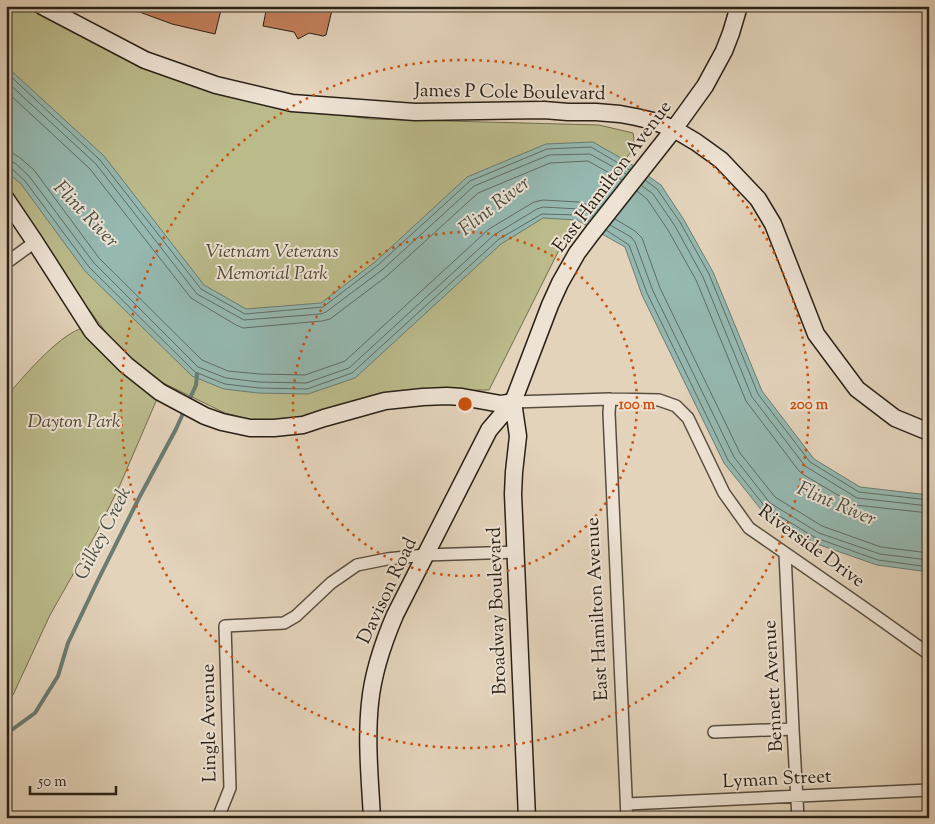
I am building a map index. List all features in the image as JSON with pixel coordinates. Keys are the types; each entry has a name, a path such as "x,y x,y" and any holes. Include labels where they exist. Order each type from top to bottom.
{"street":[{"name":"James P Cole Boulevard","path":"42,6 145,60 216,85 292,103 414,112 544,110 596,112 636,117 674,129 721,160 758,199 773,224 816,334 857,389 895,418 929,432"},
{"name":"East Hamilton Avenue","path":"513,402 550,304 577,253 647,165 705,86 724,51 738,6"},
{"path":"6,199 36,242 92,331 126,365 160,392 204,416 250,428 274,428 303,425 385,401 447,396 494,403 513,402"},
{"path":"6,263 36,242"},
{"name":"East Hamilton Avenue","path":"610,399 627,818"},
{"name":"Riverside Drive","path":"513,402 610,399 659,400 676,406 688,418 724,493 749,528 929,654"},
{"name":"Broadway Boulevard","path":"513,402 518,436 514,472 515,552 527,818"},
{"name":"Davison Road","path":"372,818 368,748 370,702 373,679 386,636 489,430 513,402"},
{"path":"425,556 515,552"},
{"name":"Bennett Avenue","path":"785,553 798,818"},
{"name":"Lingle Avenue","path":"218,818 230,788 225,626 284,623 296,616 331,583 358,565 387,558 425,556"},
{"path":"714,732 793,730"},
{"name":"Lyman Street","path":"627,804 929,790"}],"green space":[{"name":"Vietnam Veterans Memorial Park","path":"6,6 29,6 87,38 325,113 370,119 599,125 633,133 635,147 569,230 489,390 404,391 303,417 260,422 225,413 159,381 116,346 6,192"},
{"name":"Dayton Park","path":"80,329 92,331 160,392 120,485 97,532 50,615 13,695 6,702 6,397 51,349 71,333"}],"water":[{"name":"Flint River","path":"6,66 104,156 204,285 246,309 321,303 375,262 467,177 546,144 593,142 628,162 661,185 684,220 713,272 762,391 814,459 860,487 929,495 929,572 877,565 814,543 763,512 724,463 642,295 625,247 577,220 543,218 501,244 355,378 308,394 258,393 224,389 192,376 85,271 21,184 6,171"}],"building":[{"path":"126,6 222,6 215,34 172,24"},
{"path":"267,6 333,6 326,35 309,33 298,39 294,32 263,26"}],"waterway":[{"name":"Gilkey Creek","path":"188,403 196,385 197,374"},
{"name":"Gilkey Creek","path":"6,734 35,713 58,676 68,643 185,409"}]}
